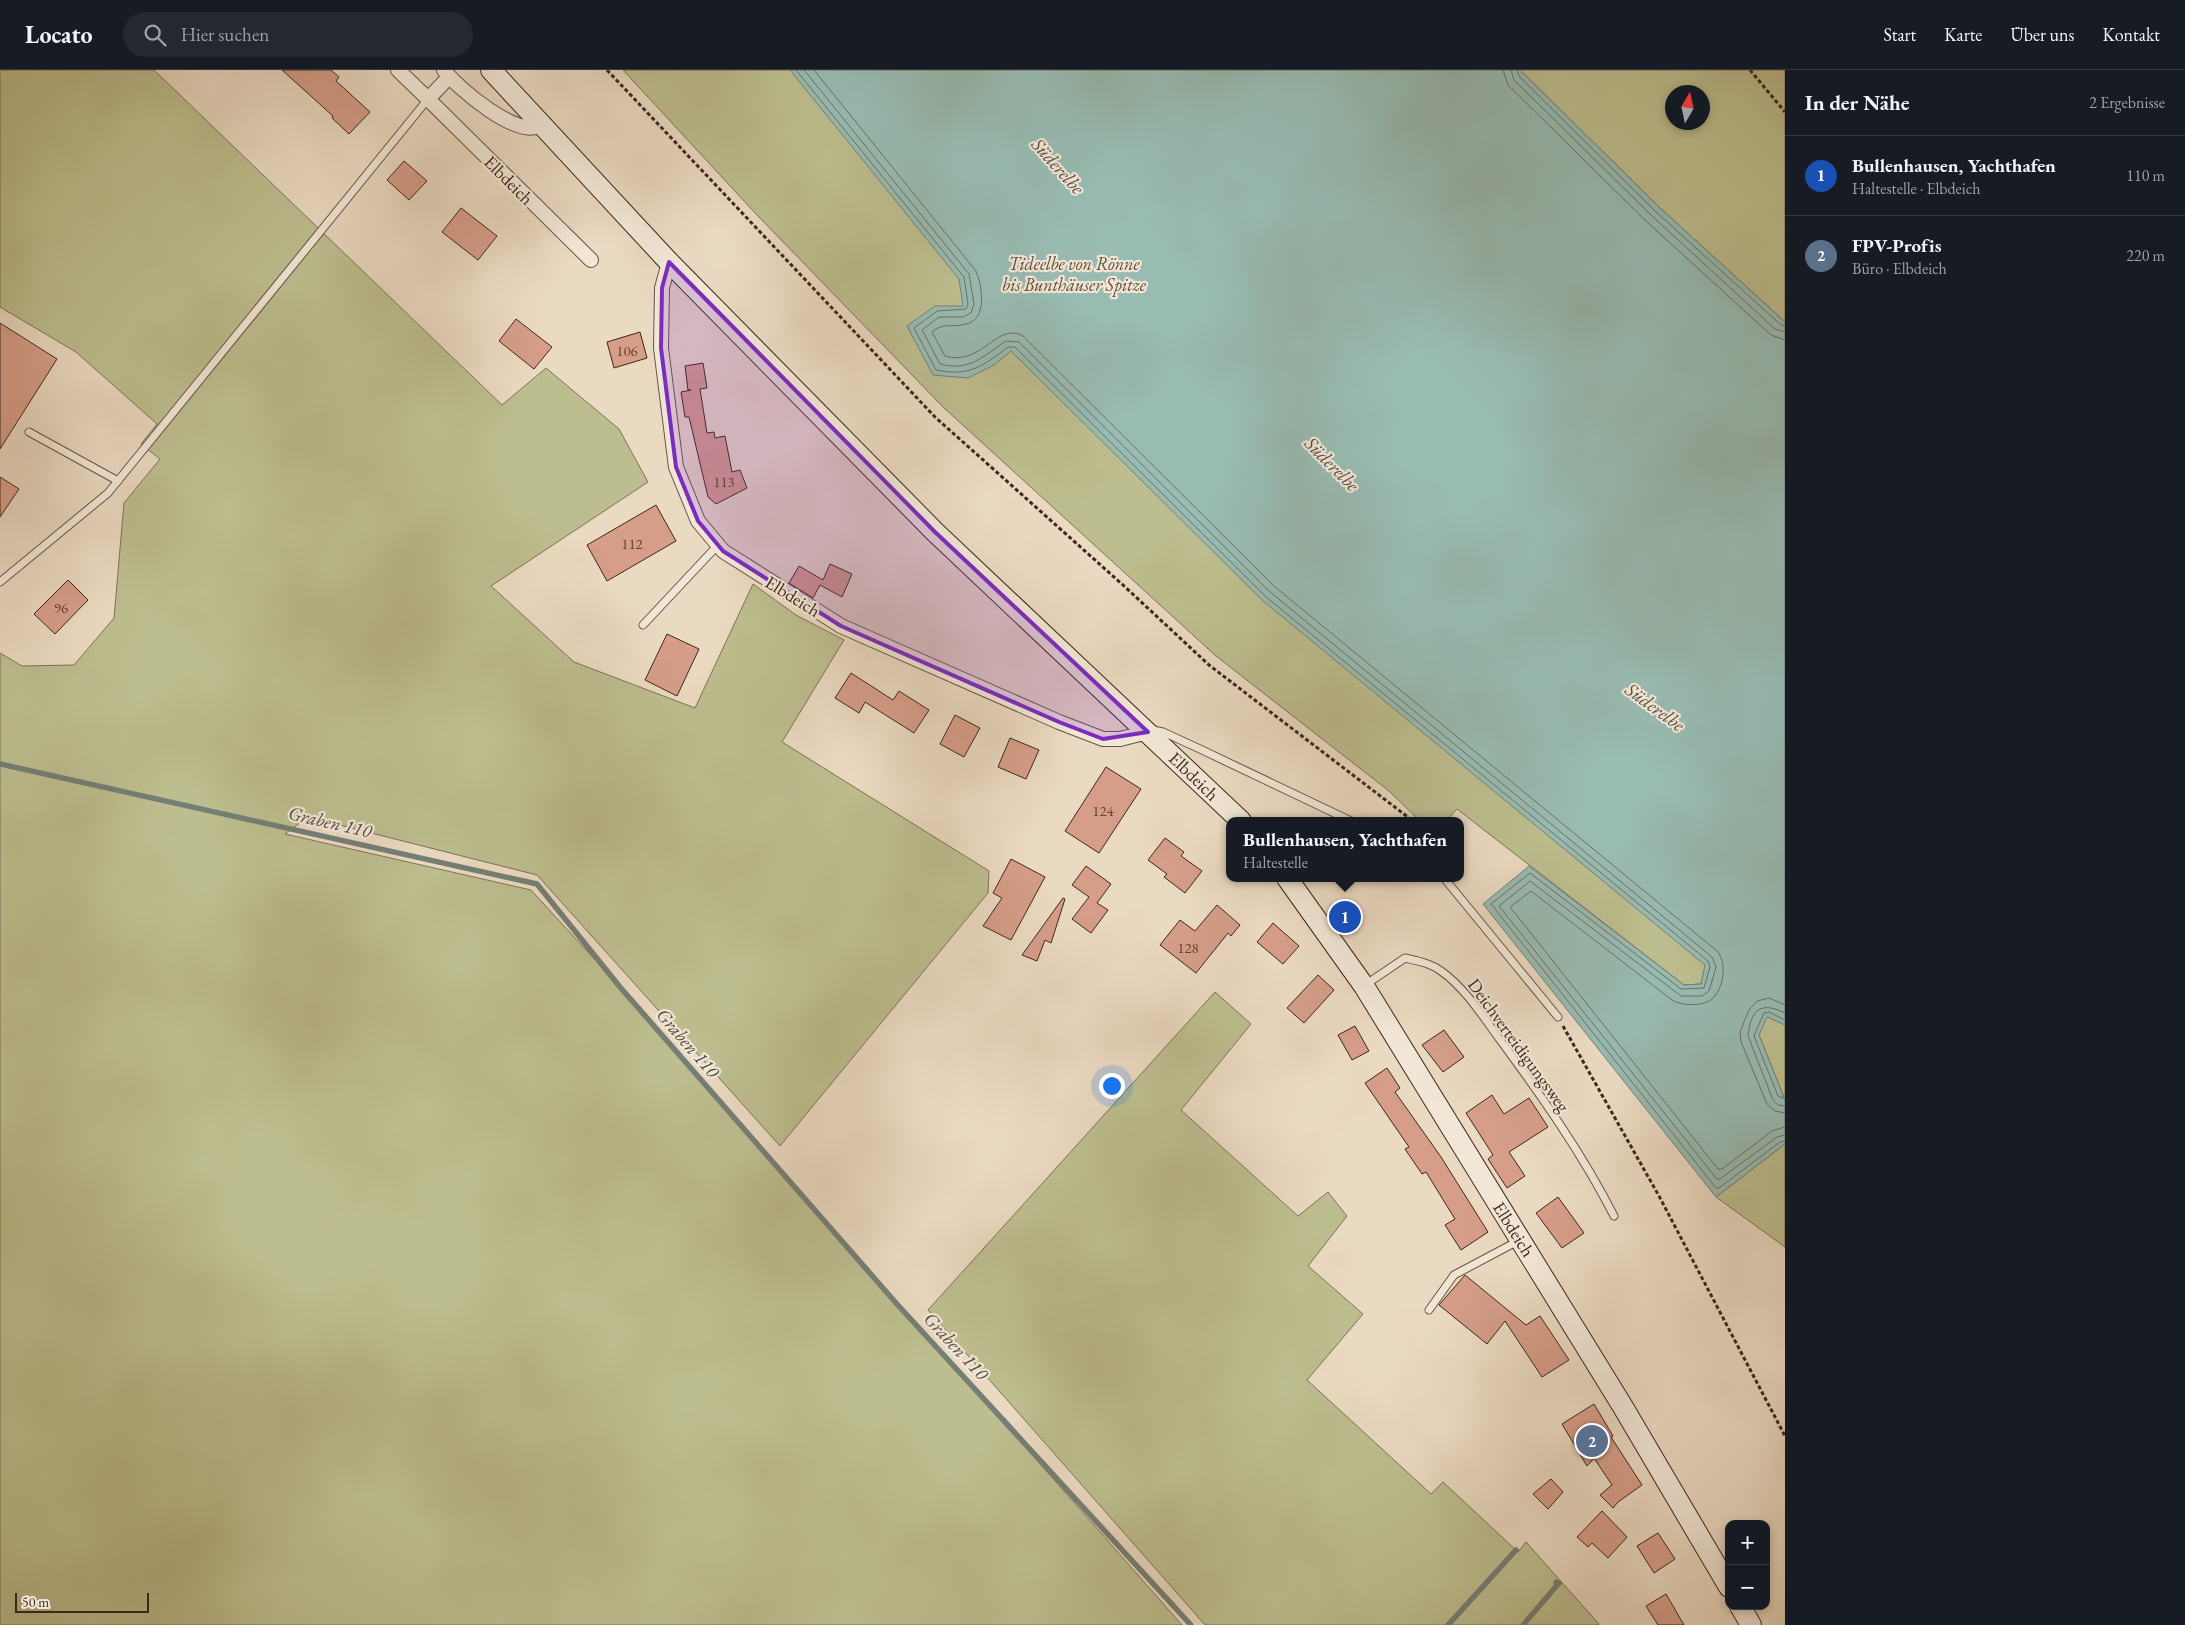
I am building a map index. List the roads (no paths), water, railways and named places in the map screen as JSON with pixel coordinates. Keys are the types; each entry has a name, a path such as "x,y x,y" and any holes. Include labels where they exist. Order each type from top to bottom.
{"street":[{"name":"Elbdeich","path":"398,70 591,260"},
{"name":"Elbdeich","path":"491,70 669,262 935,532 1237,817"},
{"path":"428,99 446,74 506,120 525,128 532,128 541,124"},
{"name":"Elbdeich","path":"669,262 662,288 660,348 676,467 698,521 723,551 841,626 1059,722 1104,739 1120,739 1148,732"},
{"name":"Elbdeich","path":"1290,882 1364,986 1623,1407 1725,1580"},
{"path":"1742,1610 1751,1625"}],"lane":[{"path":"0,582 108,493 428,99"},
{"path":"29,432 118,481"},
{"path":"643,625 718,545"},
{"path":"1148,732 1163,732 1343,817"},
{"path":"1447,882 1558,1017"},
{"name":"Deichverteidigungsweg","path":"1364,986 1405,958 1423,961 1441,971 1458,986 1528,1077 1583,1161 1614,1216"},
{"path":"1429,1310 1454,1275 1520,1240"}],"water":[{"name":"Süderelbe","path":"790,70 1520,70 1659,207 1785,322 1785,1025 1767,1017 1759,1035 1785,1100 1785,1144 1716,1197 1483,904 1529,866 1684,985 1701,984 1705,965 1262,600 1011,351 994,365 968,378 933,375 907,326 935,306 963,306 959,279"}],"waterway":[{"name":"Graben 110","path":"0,764 537,884 620,987 896,1303 1191,1625"},
{"path":"1448,1625 1516,1550"},
{"path":"1523,1625 1559,1583 1556,1582"}],"place":[{"name":"Bullenhausen, Yachthafen","path":"1345,917"},
{"name":"FPV-Profis","path":"1592,1441"}],"park label":[{"name":"Tideelbe von Rönne bis Bunthäuser Spitze","path":"1074,273"}]}
